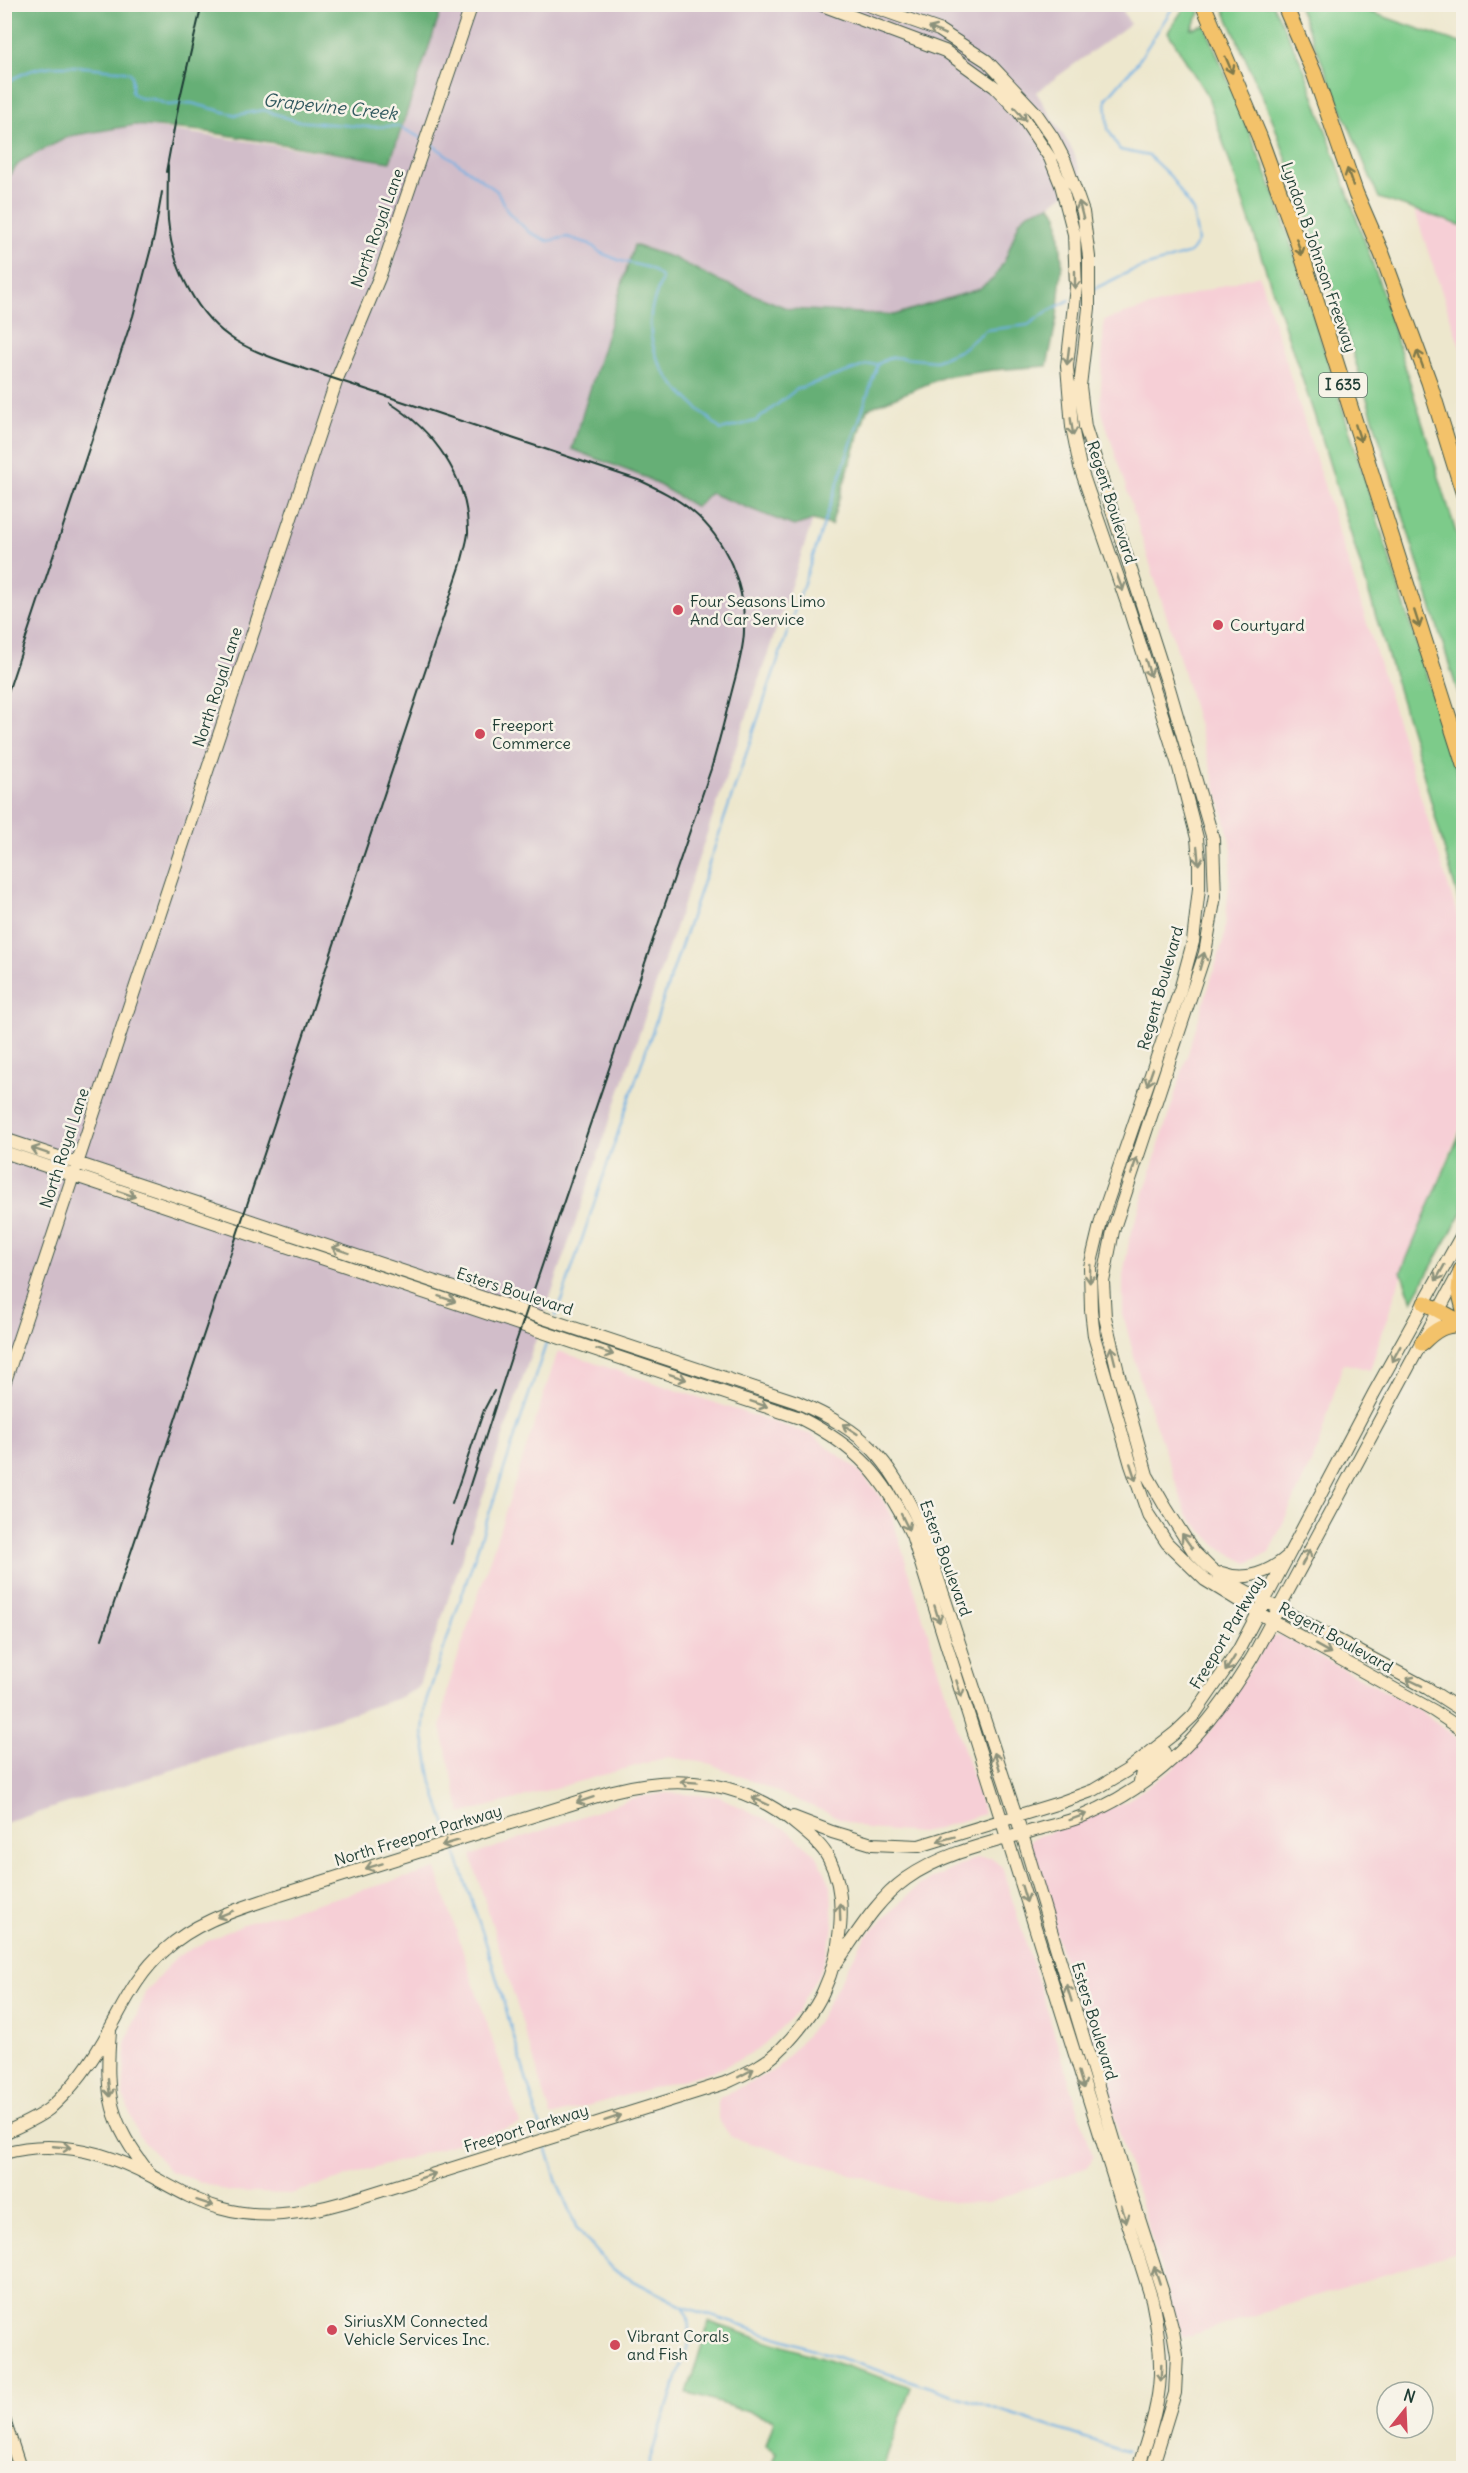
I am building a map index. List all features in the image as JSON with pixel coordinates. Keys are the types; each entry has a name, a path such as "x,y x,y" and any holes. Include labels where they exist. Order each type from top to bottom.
{"highway":[{"path":"1284,4 1314,73 1356,194 1383,254 1464,471"},
{"name":"Lyndon B Johnson Freeway","path":"1205,8 1258,136 1298,243 1464,765"},
{"path":"1429,382 1464,495"},
{"path":"1462,1268 1459,1290 1464,1310"},
{"path":"1426,1299 1464,1316"},
{"path":"1441,1307 1464,1324"},
{"path":"1422,1342 1436,1330 1451,1324 1464,1324"}],"main road":[{"name":"North Royal Lane","path":"4,1384 337,379 379,278 472,4"},
{"name":"Regent Boulevard","path":"819,4 945,51 978,73 1019,112 1069,191"},
{"name":"Regent Boulevard","path":"865,4 939,30 987,61 1031,106 1065,161 1069,191 1090,285 1080,386 1085,427 1173,699 1212,839 1215,896 1210,931 1200,971 1113,1231 1103,1282 1105,1317 1118,1372 1148,1475 1194,1552 1227,1581 1427,1688 1464,1713"},
{"name":"Regent Boulevard","path":"1080,232 1067,366 1072,427 1080,467 1130,612 1187,798 1197,838 1199,888 1193,942 1179,990 1093,1249 1090,1267 1090,1310 1097,1350 1148,1514 1164,1540 1191,1569 1222,1592 1259,1614 1434,1711 1464,1731"},
{"path":"1130,612 1143,608"},
{"name":"Esters Boulevard","path":"4,1139 797,1402 842,1424 860,1436 882,1458 920,1524 1022,1834 1168,2312 1177,2355 1175,2393 1152,2469"},
{"name":"Esters Boulevard","path":"4,1152 800,1418 846,1445 873,1470 897,1505 912,1535 1155,2315 1161,2358 1160,2395 1138,2469"},
{"name":"Freeport Parkway","path":"784,1813 854,1839 891,1846 919,1846 1002,1822 1094,1790 1126,1771 1175,1733 1194,1715 1221,1679 1259,1614 1343,1451 1464,1231"},
{"name":"Freeport Parkway","path":"153,2177 195,2200 220,2208 254,2215 282,2215 310,2211 725,2083 746,2073 782,2048 818,2002 831,1970 879,1903 904,1881 946,1857 1080,1817 1139,1786 1163,1768 1187,1745 1219,1709 1279,1609 1462,1268"},
{"path":"1213,1570 1241,1577 1255,1575 1267,1571 1292,1553"},
{"path":"1139,1786 1142,1772 1168,1747 1175,1733"},
{"name":"North Freeport Parkway","path":"110,2030 137,1979 165,1950 200,1924 280,1895 613,1791 656,1782 695,1782 721,1787 751,1796 784,1813"},
{"path":"784,1813 819,1844 835,1871 839,1892 840,1926 831,1970"},
{"path":"4,2133 48,2110 82,2072 110,2030"},
{"path":"110,2030 108,2082 113,2113 126,2141 153,2177"},
{"path":"4,2153 22,2149 62,2146 117,2159 153,2177"},
{"path":"1155,2315 1168,2312"},
{"path":"5,2421 20,2469"}],"shaded area":[{"path":"443,5 1120,5 1130,24 1036,92 1073,151 1083,180 1050,205 1028,213 1020,220 1005,260 994,278 979,289 894,315 789,309 715,279 674,258 634,245 572,449 647,478 695,507 710,493 794,526 813,520 418,1688 396,1699 5,1823 5,180 21,161 70,136 135,125 390,162"},
{"path":"1414,209 1463,226 1463,356"},
{"path":"1259,275 1463,933 1463,1120 1404,1267 1370,1370 1343,1363 1317,1450 1269,1553 1247,1563 1217,1546 1187,1515 1141,1383 1123,1314 1123,1276 1129,1241 1224,938 1232,850 1176,646 1100,406 1104,320"},
{"path":"558,1351 812,1435 856,1468 879,1494 891,1514 984,1814 921,1833 866,1829 711,1764 668,1757 461,1814 441,1728 448,1687"},
{"path":"1280,1635 1416,1708 1464,1743 1463,2250 1182,2338 1094,2051 1042,1895 1029,1841 1128,1800 1172,1770 1212,1729 1270,1638"},
{"path":"666,1793 718,1796 786,1829 816,1854 831,1885 833,1930 821,1969 797,2012 759,2049 720,2069 551,2116 471,1856 633,1798"},
{"path":"976,1858 991,1858 1002,1867 1093,2156 1088,2167 989,2202 956,2203 921,2196 731,2137 718,2119 718,2098 775,2070 816,2024 865,1937 919,1885"},
{"path":"436,1869 520,2124 290,2194 229,2192 170,2171 138,2135 123,2095 126,2043 145,1993 177,1956 243,1924"}],"green space":[{"path":"5,4 443,5 390,162 202,131 135,125 70,136 21,161 5,180"},
{"path":"1186,5 1196,5 1200,13 1191,29 1205,25 1277,200 1463,792 1463,916 1416,748 1318,426 1208,97 1168,32"},
{"path":"1222,5 1273,5 1305,71 1379,282 1463,555 1463,709 1338,305 1273,121"},
{"path":"1298,5 1350,5 1463,44 1463,226 1379,198"},
{"path":"1050,205 1058,215 1062,262 1057,318 1047,366 944,377 867,409 831,525 813,520 794,526 710,493 696,507 647,478 572,449 634,245 674,258 715,279 789,309 894,315 979,289 994,278 1005,260 1020,220 1028,213"},
{"path":"1463,1126 1463,1211 1412,1301 1401,1272"},
{"path":"709,2322 911,2387 883,2468 770,2468 776,2452 766,2446 774,2420 687,2393"}],"waterway":[{"name":"Grapevine Creek","path":"1094,289 1131,271 1190,253 1198,241 1193,211 1171,177 1149,156 1120,150 1108,129 1106,99 1137,63 1175,4"},
{"name":"Grapevine Creek","path":"4,85 31,70 45,67 74,66 119,70 129,72 132,76 132,93 139,98 153,99 168,105 191,103 236,115 264,110 296,121 367,127 398,126 423,139"},
{"name":"Grapevine Creek","path":"430,143 497,191 508,212 529,232 548,241 567,237 590,244 601,253 650,268 662,278 651,314 654,350 670,380 721,430 756,421 797,389 867,365 878,364 891,357 936,361 961,350 986,330 1028,325 1048,311 1070,300"},
{"path":"556,1316 878,364"},
{"path":"450,1837 432,1783 423,1732 426,1702 548,1338"},
{"path":"453,1845 486,1943 543,2135"},
{"path":"545,2143 556,2179 577,2229 613,2270 684,2307 1128,2452"},
{"path":"647,2468 690,2339 688,2318 684,2307"}],"railway":[{"path":"166,172 179,102 202,4"},
{"path":"168,165 168,220 175,255 188,289 209,318 222,331 244,346 280,361 641,481 661,491 692,511 715,535 732,564 742,597 744,613 742,648 711,769 515,1345 451,1544"},
{"path":"4,704 133,316 154,237 162,192"},
{"path":"102,1639 466,545 467,513 462,493 446,457 420,427 390,403"},
{"path":"452,1504 484,1410 494,1391"}],"place":[{"name":"Four Seasons Limo And Car Service","path":"678,610"},
{"name":"Courtyard","path":"1218,625"},
{"name":"Freeport Commerce","path":"480,734"},
{"name":"SiriusXM Connected Vehicle Services Inc.","path":"332,2330"},
{"name":"Vibrant Corals and Fish","path":"615,2345"}]}
